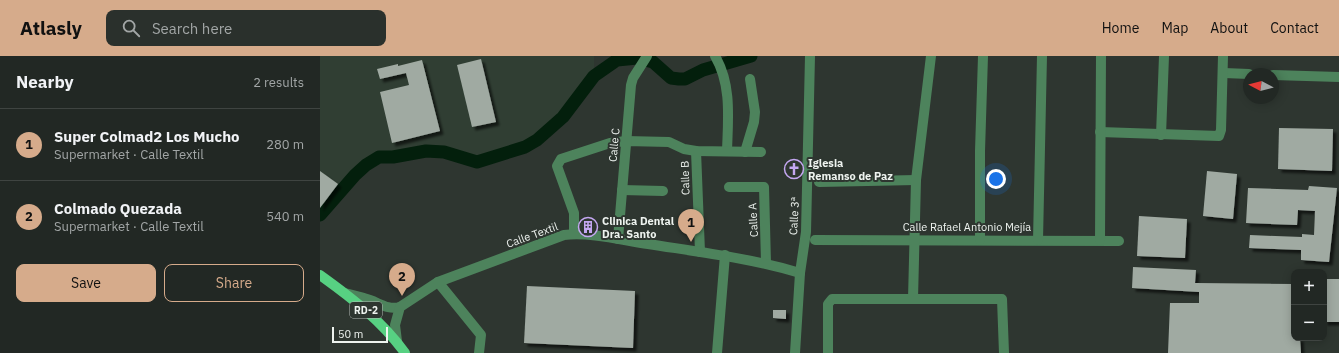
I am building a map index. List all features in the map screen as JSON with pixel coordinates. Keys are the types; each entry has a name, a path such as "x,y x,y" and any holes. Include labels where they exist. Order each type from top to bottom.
{"main road":[{"name":"RD-2","path":"320,276 345,293 378,321 397,341 405,353"}],"street":[{"name":"Calle C","path":"618,240 631,85 640,66 647,56"},
{"name":"Calle 3ª","path":"794,353 800,273 806,232 810,56"},
{"path":"913,299 918,148 930,56"},
{"path":"980,240 980,151 983,56"},
{"path":"1038,240 1042,56"},
{"path":"1100,240 1101,56"},
{"path":"1161,135 1164,56"},
{"path":"1100,132 1219,136 1221,130 1224,73 1223,56"},
{"path":"718,62 728,101 727,151"},
{"path":"1224,73 1243,74"},
{"path":"1279,75 1339,77"},
{"path":"745,152 754,122 755,112 750,79"},
{"path":"574,234 574,213 558,174 558,162 561,159 610,143 626,141 669,142 684,149 696,152 761,152"},
{"name":"Calle B","path":"696,152 700,252"},
{"path":"819,182 916,180"},
{"name":"Calle A","path":"729,187 764,187 766,263"},
{"path":"622,190 663,191"},
{"name":"Calle Textil","path":"400,307 438,282 564,235 574,234 724,255 766,263 800,273"},
{"name":"Calle Rafael Antonio Mejía","path":"815,240 915,239 1119,241"},
{"path":"717,353 724,255"},
{"path":"438,282 481,335 480,353"},
{"path":"345,293 370,300 387,308 392,309 400,307"},
{"path":"828,353 828,304 832,299 1002,299 1004,353"},
{"path":"397,341 394,325 400,307"}],"shaded area":[{"path":"320,56 594,56 594,76 563,117 537,140 525,147 477,162 444,152 426,151 393,157 379,157 366,165 355,175 320,215"}],"building":[{"path":"481,59 496,122 472,127 457,65"},
{"path":"422,60 440,131 392,143 380,92 409,85 406,73 380,79 377,69"},
{"path":"1279,128 1333,129 1332,171 1278,169"},
{"name":"Iglesia Remanso de Paz","path":"788,164 800,165 800,173 787,173"},
{"path":"320,171 338,184 320,208"},
{"path":"1207,171 1237,174 1233,219 1203,216"},
{"path":"1309,186 1337,188 1329,262 1301,260 1301,250 1249,248 1250,235 1302,237 1302,234 1314,235 1315,211 1298,210 1297,225 1246,223 1248,188 1308,190"},
{"path":"1139,216 1187,219 1185,258 1137,256"},
{"path":"1133,267 1196,270 1195,283 1291,284 1291,341 1300,341 1301,353 1168,353 1170,303 1199,303 1199,292 1132,288"},
{"path":"1327,279 1339,279 1339,322 1327,322"},
{"path":"527,286 635,291 633,348 524,343"},
{"path":"773,310 786,310 786,319 773,318"}],"waterway":[{"path":"320,215 355,175 366,165 379,157 393,157 426,151 444,152 477,162 525,147 537,140 563,117 594,76 617,60 637,58 653,62 671,78 685,79 703,70 751,56"}],"place":[{"name":"Iglesia Remanso de Paz","path":"794,169"},
{"name":"Clinica Dental Dra. Santo","path":"588,227"},
{"name":"Super Colmad2 Los Mucho","path":"691,242"},
{"name":"Colmado Quezada","path":"402,296"}]}
